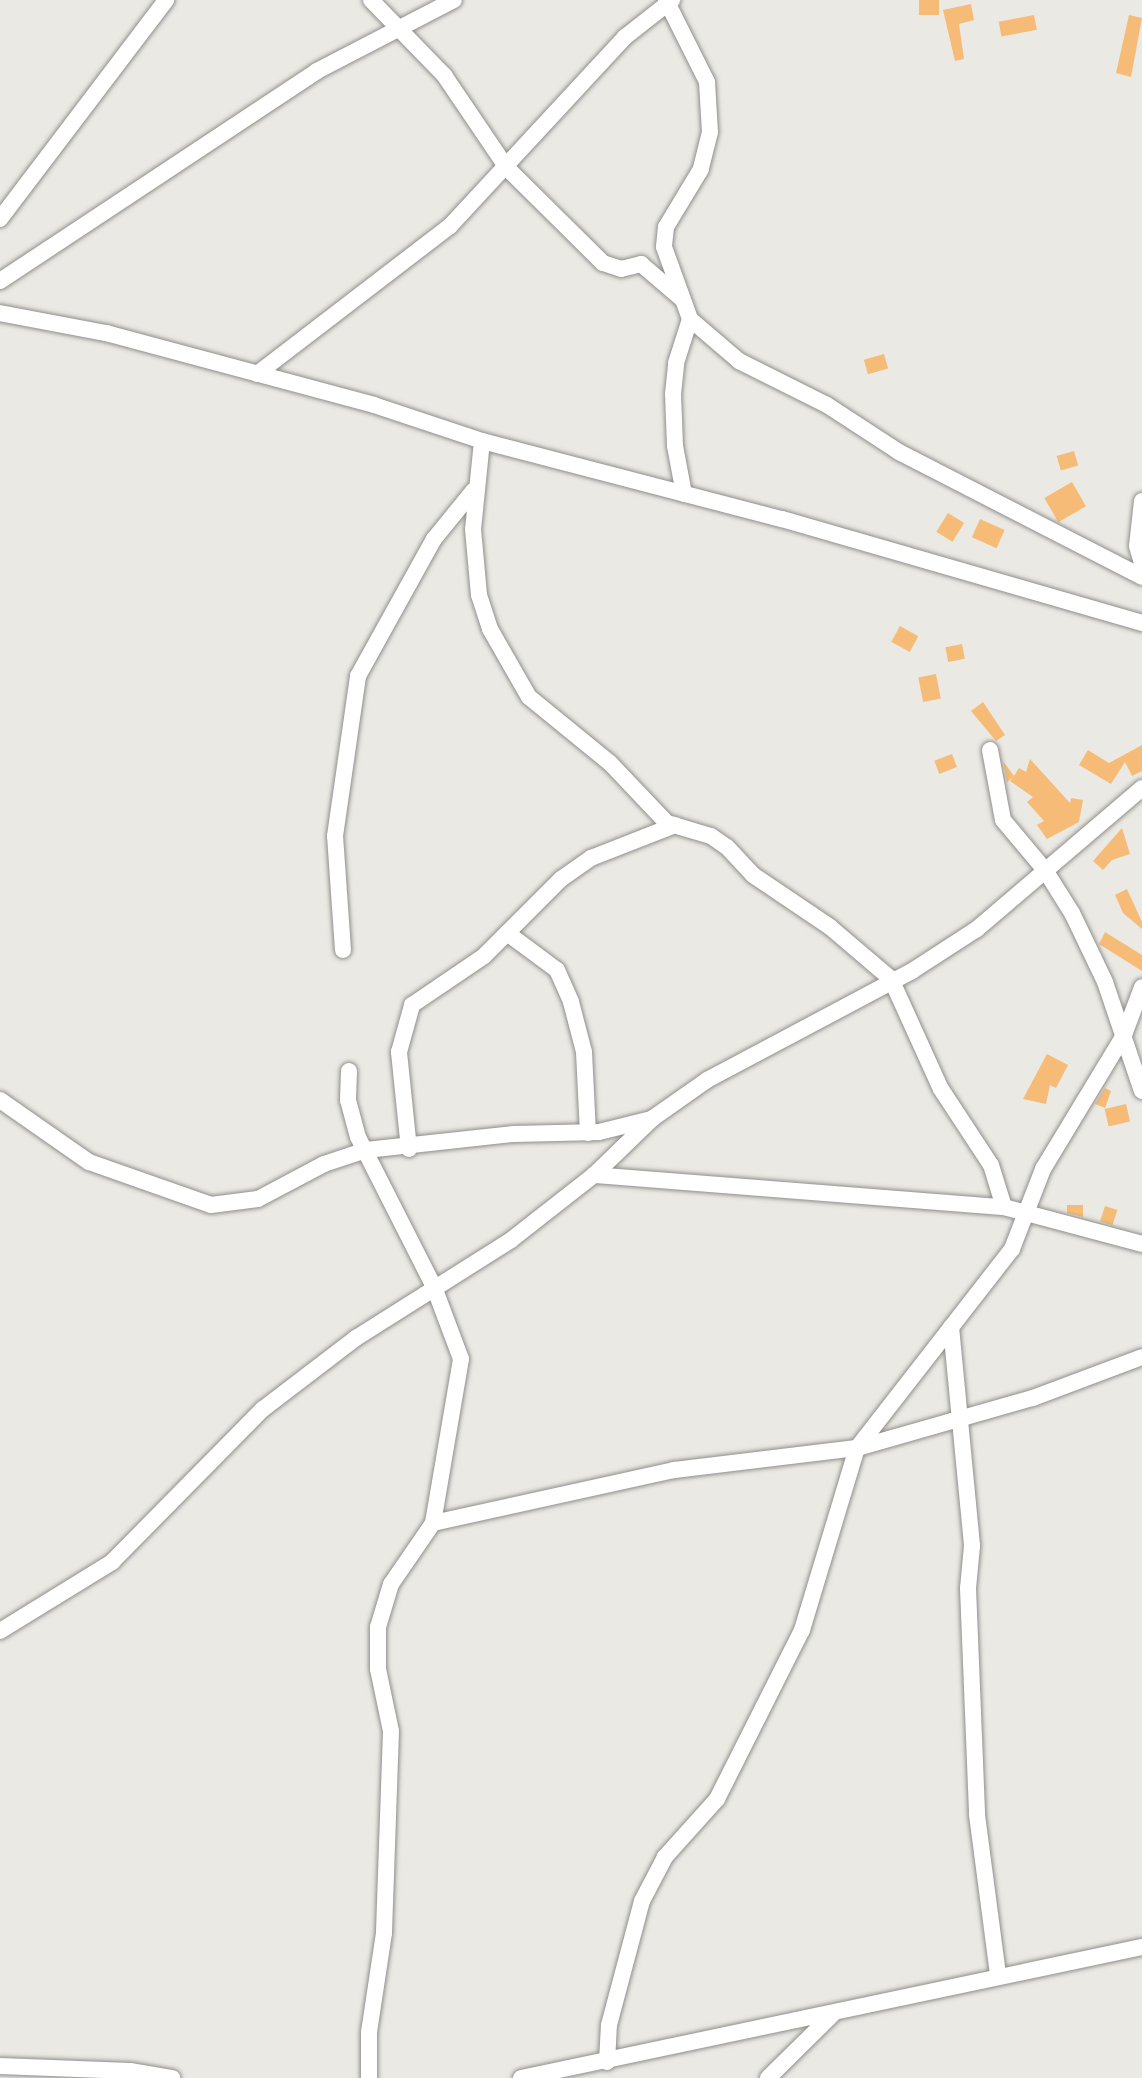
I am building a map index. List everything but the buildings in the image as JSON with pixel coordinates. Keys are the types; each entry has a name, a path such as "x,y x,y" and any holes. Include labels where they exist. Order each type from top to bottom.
{"street":[{"path":"0,219 166,0"},
{"path":"371,0 444,75 507,168 603,263 621,269 641,264 683,300"},
{"path":"0,281 232,124 317,71 400,31 454,0"},
{"path":"257,374 450,226 507,168 625,37 669,1 707,82 710,132 701,169 666,227 664,247 690,319 739,361 827,405 912,459 1142,577"},
{"path":"0,313 106,333 482,441 684,494 1142,623"},
{"path":"684,494 675,446 673,394 676,363 690,319"},
{"path":"482,441 474,490 479,595 490,629 529,697 675,825 727,847 753,875 830,927 891,979 941,1089 991,1165 1004,1207"},
{"path":"343,950 335,836 358,676 434,539 474,490"},
{"path":"1142,501 1137,546 1142,563"},
{"path":"990,750 1003,820 1045,870 1105,982 1142,1091"},
{"path":"0,1631 112,1562 263,1409 434,1287 511,1240 594,1175 653,1118 707,1080 977,929 1142,788"},
{"path":"409,1149 399,1052 406,1017 412,1005 484,956 561,879 591,858 675,825"},
{"path":"507,933 557,970 571,1002 584,1052 588,1133"},
{"path":"607,2062 609,2025 642,1901 665,1857 717,1799 802,1630 857,1448 1012,1249 1056,1145 1124,1035 1142,987"},
{"path":"349,1071 348,1100 366,1150 434,1287 461,1359 433,1523 391,1584 378,1627 378,1669 391,1731 384,1933 369,2032 369,2078"},
{"path":"0,1100 89,1162 211,1205 258,1199 324,1164 366,1150 409,1149 514,1134 588,1133 653,1118"},
{"path":"381,1175 409,1149"},
{"path":"594,1175 1004,1207 1142,1244"},
{"path":"951,1327 972,1546 968,1588 976,1801 998,1974"},
{"path":"433,1523 674,1470 857,1448 960,1420 1142,1357"},
{"path":"521,2078 834,2013 998,1974 1142,1947"},
{"path":"768,2078 834,2013"},
{"path":"0,2066 130,2071 172,2078"}]}
